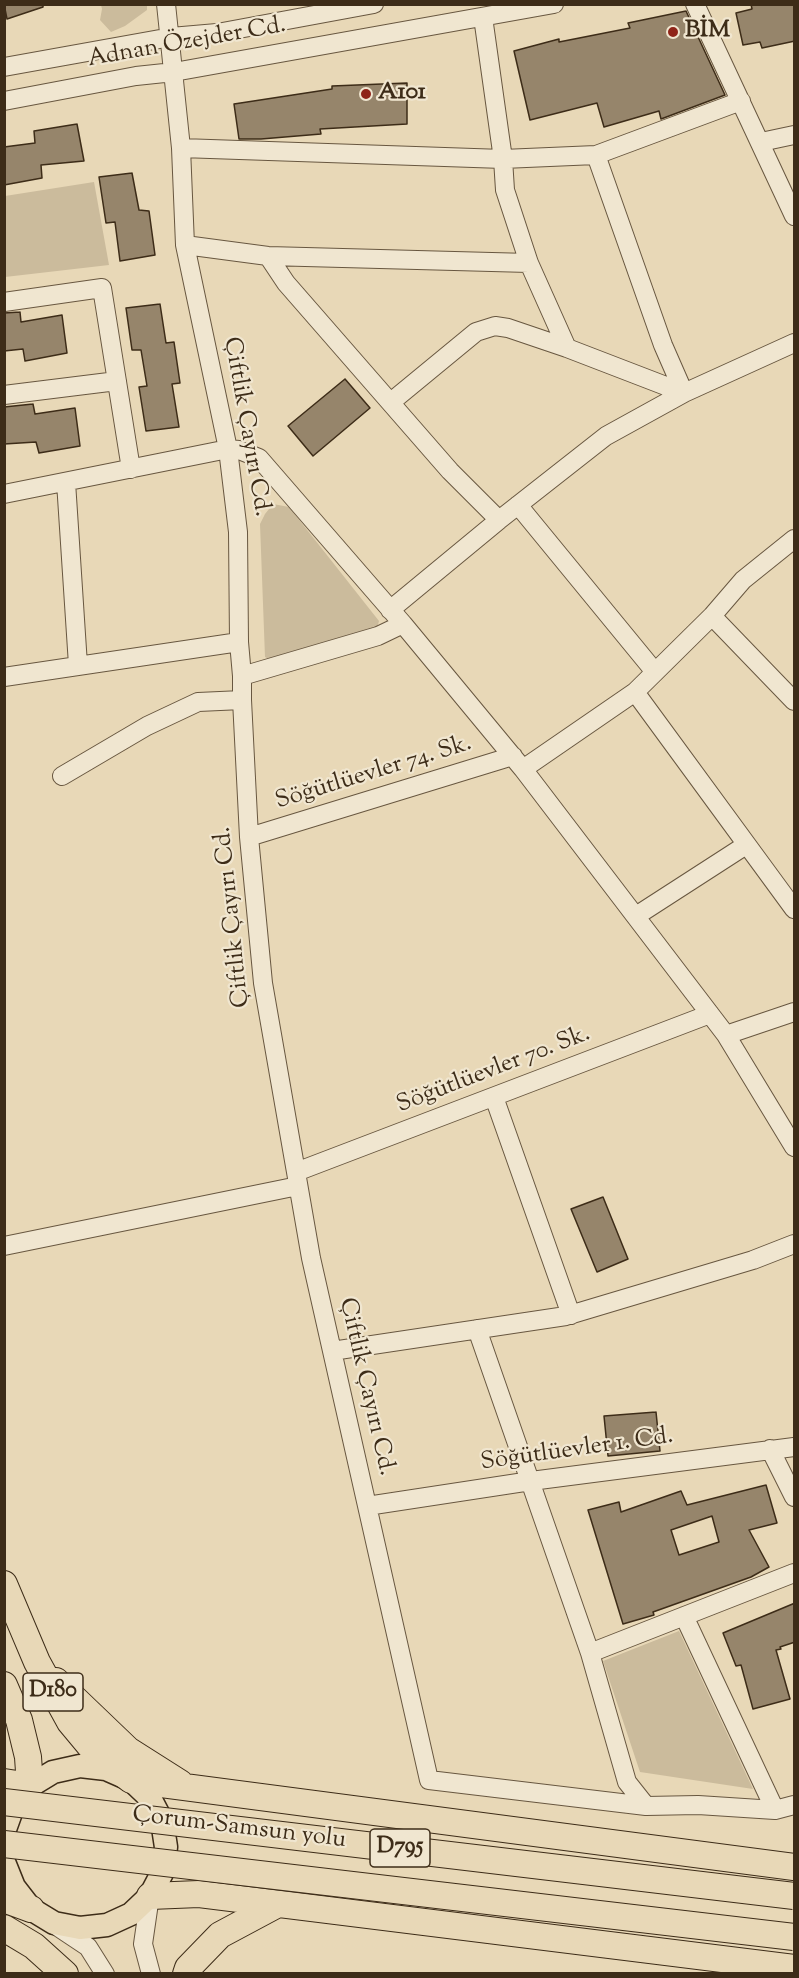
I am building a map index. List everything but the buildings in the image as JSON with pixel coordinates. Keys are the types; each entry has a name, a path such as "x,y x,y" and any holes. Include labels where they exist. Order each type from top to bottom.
{"highway":[{"name":"D180","path":"4,1584 37,1662 70,1722 95,1752 131,1780"},
{"path":"37,1662 128,1750 188,1788"},
{"name":"D180","path":"4,1685 19,1720 28,1757 30,1786"},
{"path":"131,1780 795,1867"},
{"path":"4,1782 30,1786"},
{"name":"Çorum-Samsun yolu","path":"4,1802 795,1896"},
{"name":"Çorum-Samsun yolu","path":"4,1844 795,1937"},
{"path":"150,1896 199,1894 795,1968"},
{"path":"4,1899 32,1909"},
{"path":"186,1974 188,1968 220,1935 278,1904"},
{"path":"4,1928 34,1946 65,1974"}],"main road":[{"path":"4,1832 13,1807 30,1786 53,1772 80,1766 106,1769 131,1780 150,1798 162,1821 166,1847 162,1873 150,1896 131,1914 107,1925 80,1929 54,1923 32,1909 14,1887 4,1862"}],"street":[{"name":"Çiftlik Çayırı Cd.","path":"166,4 181,148 185,245 228,449 238,532 239,642 249,837 263,983 310,1258 429,1780 646,1806"},
{"name":"Adnan Özejder Cd.","path":"4,67 171,37 217,33 374,4"},
{"name":"Adnan Özejder Cd.","path":"4,101 554,4"},
{"path":"695,4 795,216"},
{"path":"483,17 503,159 505,190 529,263 567,348"},
{"path":"181,148 503,159 596,155 741,101"},
{"path":"761,142 795,135"},
{"path":"596,155 663,345 684,393"},
{"path":"185,245 268,256 529,263"},
{"path":"268,256 286,284 450,471 499,520"},
{"path":"4,302 102,288 131,469"},
{"path":"391,402 476,332 488,327 508,328 684,393"},
{"path":"390,610 606,435 684,393 795,343"},
{"path":"4,395 117,381"},
{"path":"4,494 228,449 239,450 259,458 403,624 518,762 726,1035 795,1147"},
{"path":"66,482 78,665"},
{"path":"518,505 655,672"},
{"name":"Söğütlüevler 74. Sk.","path":"249,837 518,762 635,692 712,616 742,580 793,543"},
{"path":"712,616 795,701"},
{"path":"242,676 378,636 403,624"},
{"path":"4,677 239,642"},
{"path":"635,692 795,909"},
{"path":"62,776 147,726 198,702 242,700"},
{"path":"636,916 746,845"},
{"path":"726,1035 795,1012"},
{"name":"Söğütlüevler 70. Sk.","path":"4,1246 297,1179 494,1097 710,1014"},
{"path":"494,1097 571,1315"},
{"path":"332,1351 571,1315 753,1260 795,1244"},
{"path":"477,1329 590,1653 627,1782 646,1806 698,1805 775,1810 795,1806"},
{"name":"Söğütlüevler 1. Cd.","path":"367,1506 531,1481 795,1447"},
{"path":"770,1449 795,1497"},
{"path":"590,1653 795,1573"},
{"path":"684,1616 775,1810"},
{"path":"150,1896 143,1944 151,1974"},
{"path":"32,1909 88,1947 105,1974"}],"shaded area":[{"path":"101,5 147,5 147,10 125,26 111,32 100,20"},
{"path":"94,182 109,265 5,277 5,196"},
{"path":"273,504 289,507 379,621 376,632 276,663 265,657 260,524"},
{"path":"679,1631 753,1789 640,1772 603,1661"}],"place":[{"name":"BİM","path":"673,32"},
{"name":"A101","path":"366,94"}]}
